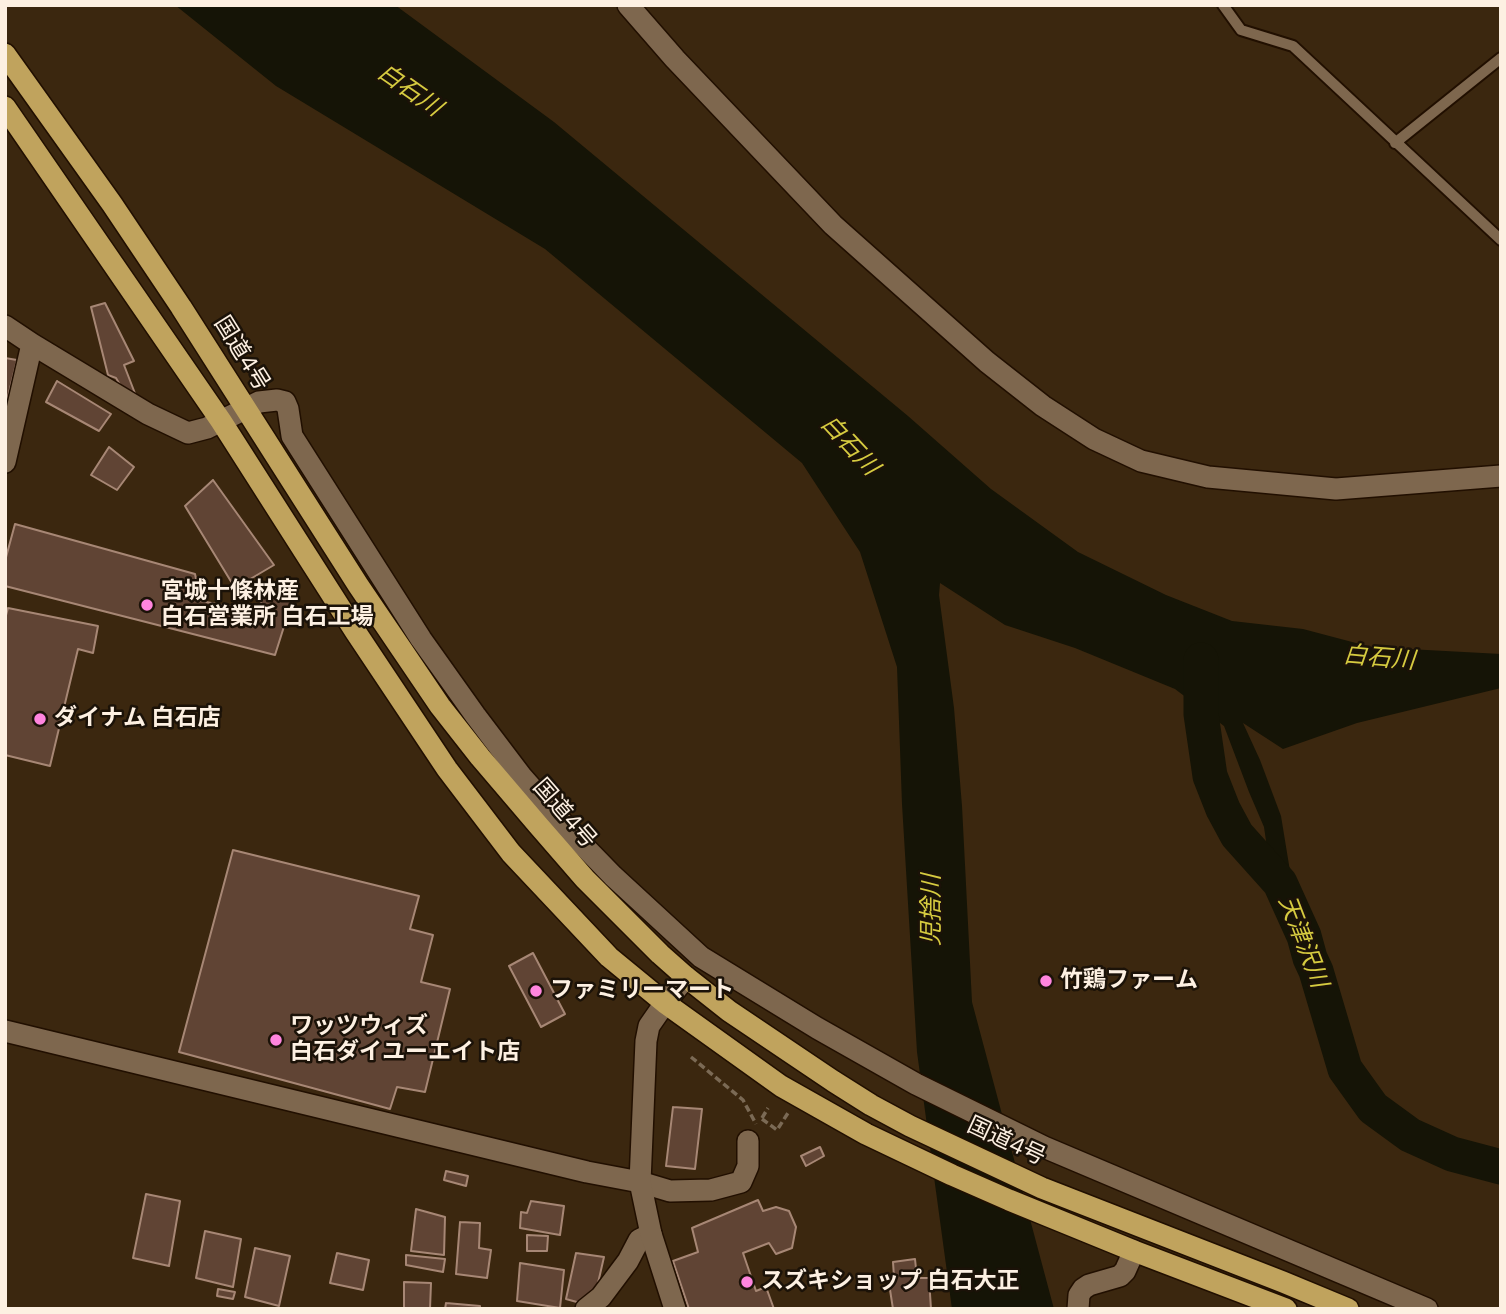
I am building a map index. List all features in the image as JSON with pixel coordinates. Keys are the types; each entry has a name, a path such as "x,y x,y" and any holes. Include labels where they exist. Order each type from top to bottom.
{"highway":[{"name":"国道4号","path":"5,54 135,238 358,585 440,706 585,879 660,954 729,1010 833,1081 910,1126 1042,1188 1348,1309"},
{"path":"5,107 221,421 447,769 511,853 609,957 665,1003 781,1086 866,1134 952,1175 1097,1236 1286,1309"}],"street":[{"path":"628,5 675,60 833,225 987,362 1043,406 1094,439 1141,461 1208,477 1336,489 1501,476"},
{"path":"5,326 148,414 188,433 198,431 260,402 285,402 292,436 421,639 522,777 613,876 701,957 817,1028 916,1084 1044,1147 1427,1309"},
{"path":"5,462 32,344"},
{"path":"675,1309 651,1234 640,1182 646,1041 649,1026 686,977"},
{"path":"5,1031 670,1191 711,1190 741,1182 748,1166 753,1134"},
{"path":"586,1309 601,1297 628,1261 639,1240 651,1234"},
{"path":"1078,1309 1079,1296 1083,1289 1120,1276 1134,1251"}],"lane":[{"path":"1223,5 1241,30 1293,46 1501,240"},
{"path":"1395,144 1501,58"}],"path":[{"path":"691,1057 743,1100 753,1134"},
{"path":"762,1119 777,1130 788,1113"}],"water":[{"path":"175,5 395,5 554,122 908,416 991,489 1078,552 1166,595 1232,621 1303,629 1371,647 1501,654 1501,688 1357,723 1283,749 1243,723 1281,816 1290,871 1304,920 1276,910 1264,827 1224,726 1175,689 1075,648 1005,625 940,583 939,595 954,708 962,806 972,1002 1054,1309 952,1309 917,1052 902,804 897,667 860,552 802,463 545,249 276,86"}],"building":[{"path":"105,303 134,361 124,365 136,396 127,397 116,378 108,375 91,307"},
{"path":"5,358 17,360 5,409"},
{"path":"57,381 111,414 99,431 46,402"},
{"path":"109,447 134,467 117,490 91,475"},
{"path":"213,480 274,565 235,588 185,506"},
{"path":"15,524 195,574 201,601 258,612 268,580 293,598 275,655 5,586 5,561"},
{"path":"8,608 98,626 93,653 78,649 50,766 5,755 5,619"},
{"path":"233,850 419,896 410,929 433,935 421,982 450,989 425,1092 397,1087 390,1109 179,1052"},
{"path":"533,953 565,1014 541,1027 509,966"},
{"path":"673,1107 702,1109 695,1169 666,1166"},
{"path":"820,1147 824,1156 806,1166 801,1156"},
{"path":"446,1171 468,1176 466,1186 444,1180"},
{"path":"146,1194 180,1201 169,1266 133,1258"},
{"path":"758,1200 763,1211 776,1207 789,1211 796,1227 792,1248 776,1254 769,1243 743,1253 756,1291 766,1287 774,1309 689,1309 673,1261 698,1252 692,1228"},
{"path":"531,1201 564,1206 560,1235 520,1228 521,1212 527,1213"},
{"path":"416,1209 445,1217 444,1255 411,1251"},
{"path":"460,1222 480,1223 479,1248 491,1250 487,1278 456,1274"},
{"path":"205,1231 241,1239 233,1287 196,1278"},
{"path":"527,1235 548,1236 547,1251 527,1251"},
{"path":"255,1248 290,1256 279,1306 245,1297"},
{"path":"337,1253 369,1260 363,1290 330,1283"},
{"path":"576,1253 604,1257 595,1296 584,1304 566,1299"},
{"path":"406,1255 445,1259 443,1272 406,1265"},
{"path":"915,1259 917,1278 929,1278 931,1309 893,1309 888,1277 894,1277 893,1262"},
{"path":"520,1263 564,1270 560,1308 517,1301"},
{"path":"404,1282 431,1283 430,1309 404,1309"},
{"path":"218,1289 235,1292 233,1299 217,1296"},
{"path":"446,1303 480,1306 480,1309 445,1309"}],"waterway":[{"name":"天津沢川","path":"1201,660 1201,714 1210,776 1237,835 1280,883 1304,936 1345,1069 1373,1108 1410,1135 1452,1154 1501,1167"}],"place":[{"name":"宮城十條林産 白石営業所 白石工場","path":"147,605"},
{"name":"ダイナム 白石店","path":"40,719"},
{"name":"竹鶏ファーム","path":"1046,981"},
{"name":"ファミリーマート","path":"536,991"},
{"name":"ワッツウィズ 白石ダイユーエイト店","path":"276,1040"},
{"name":"スズキショップ 白石大正","path":"747,1282"}],"water label":[{"name":"白石川","path":"409,91"},
{"name":"白石川","path":"849,446"},
{"name":"白石川","path":"1379,659"},
{"name":"児捨川","path":"933,910"}]}
